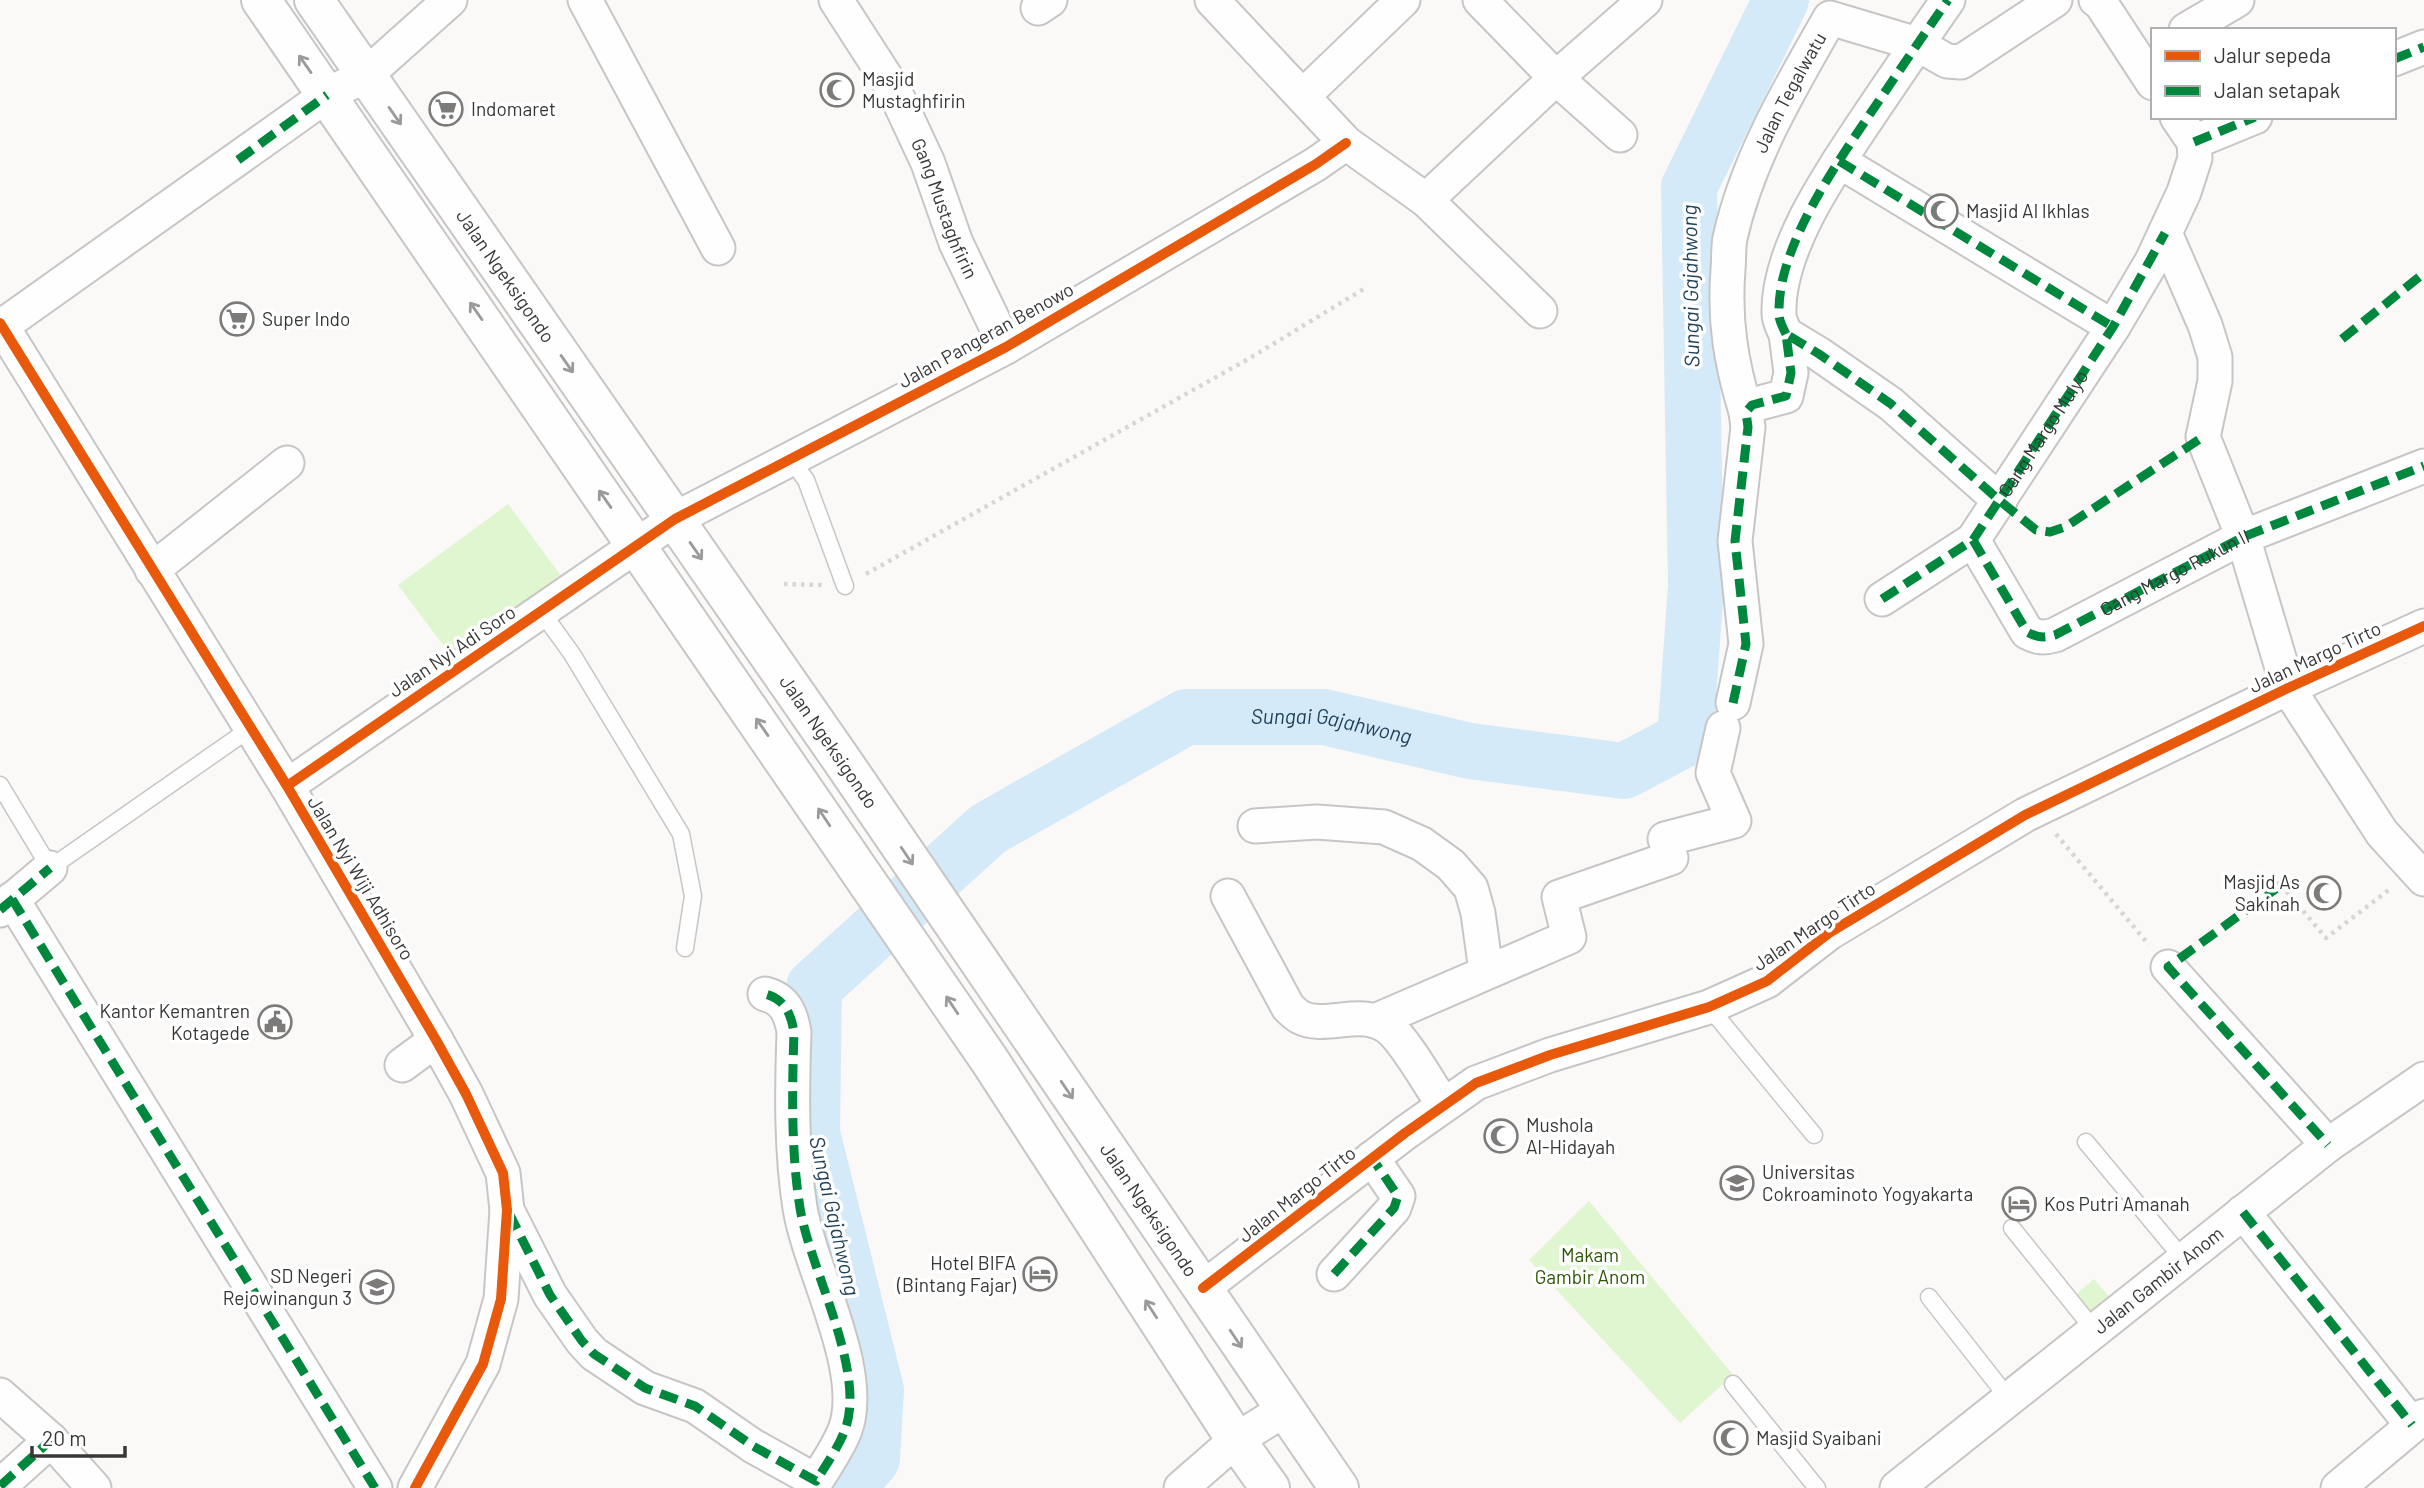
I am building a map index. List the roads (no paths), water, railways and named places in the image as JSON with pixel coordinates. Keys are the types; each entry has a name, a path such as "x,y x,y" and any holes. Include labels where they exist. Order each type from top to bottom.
{"main road":[{"path":"261,0 990,1061 1236,1440 1270,1488"},
{"name":"Jalan Ngeksigondo","path":"314,0 675,519 1339,1488"}],"street":[{"path":"2,331 327,95 366,75 450,0"},
{"path":"585,0 718,248"},
{"name":"Gang Mustaghfirin","path":"836,0 894,90 928,163 956,243 1006,347"},
{"path":"1212,0 1346,143 1426,200 1540,311"},
{"path":"1303,96 1403,0"},
{"path":"1480,0 1556,78 1620,135"},
{"path":"1426,200 1556,78 1645,0"},
{"path":"1375,1021 1569,937 1559,897 1671,858 1665,839 1734,821 1713,774 1746,644 1735,541 1748,427 1746,412 1752,405 1786,396 1791,373 1786,334 1779,316 1784,276 1797,237 1810,210 1839,161 1948,0"},
{"name":"Jalan Tegalwatu","path":"1746,412 1733,370 1726,306 1730,239 1747,182 1774,116 1830,18 1917,44 1947,61 1961,62 2055,0"},
{"path":"2096,0 2147,64"},
{"path":"2189,28 2237,0"},
{"path":"2396,58 2424,47"},
{"path":"2244,119 2185,130 2195,159 2185,192 2165,233 2205,325 2215,357 2215,381 2203,437 2244,537 2288,688 2382,833 2420,874"},
{"name":"Jalan Pangeran Benowo","path":"636,544 675,519 1006,347 1346,143"},
{"path":"1839,161 2113,327"},
{"name":"Gang Margo Mulyo","path":"1882,598 1973,540 2113,327 2165,233"},
{"name":"Jalan Nyi Wiji Adhisoro","path":"2,331 286,786 436,1040 466,1094 503,1173 507,1210 501,1299 483,1364 415,1488"},
{"path":"1786,334 1891,404 2000,501"},
{"path":"152,570 287,463"},
{"name":"Gang Margo Rukun II","path":"1973,540 2027,632 2046,638 2244,537 2424,466"},
{"name":"Jalan Nyi Adi Soro","path":"286,786 636,544"},
{"name":"Jalan Margo Tirto","path":"1203,1288 1372,1158 1476,1083 1538,1059 1709,1007 1767,981 1829,933 2036,810 2288,688 2424,626"},
{"path":"1255,826 1317,822 1384,827 1422,844 1451,865 1471,888 1478,913 1486,971"},
{"path":"50,867 6,905 375,1488"},
{"path":"1228,897 1288,1007 1300,1017 1315,1021 1350,1018 1375,1021 1390,1029 1444,1105"},
{"path":"2168,967 2328,1145"},
{"path":"507,1210 550,1295 594,1354 645,1388 695,1406 814,1485 845,1430 850,1380 800,1209 794,1157 791,1017 788,1009 779,1000 765,994"},
{"path":"402,1065 436,1040"},
{"name":"Jalan Gambir Anom","path":"1897,1488 2328,1145 2424,1079"},
{"path":"1335,1274 1394,1208 1398,1196 1372,1158"},
{"path":"2244,1212 2418,1420 2338,1488"},
{"path":"0,1395 51,1440 94,1488"},
{"path":"1181,1488 1236,1440 1284,1410"},
{"path":"0,1486 51,1440"}],"lane":[{"path":"791,460 806,480 845,586"},
{"path":"541,611 572,654 681,834 693,896 685,948"},
{"path":"0,785 50,867 251,728"},
{"path":"1709,1007 1814,1135"},
{"path":"2086,1142 2184,1259"},
{"path":"2012,1228 2095,1331"},
{"path":"1929,1297 2009,1399"},
{"path":"1733,1384 1817,1488"}],"waterway":[{"name":"Sungai Gajahwong","path":"847,1488 872,1459 876,1390 812,1133 814,987 988,829 1186,717 1324,717 1470,751 1624,771 1685,739 1696,586 1689,187 1781,0"}],"place":[{"name":"Masjid Mustaghfirin","path":"837,90"},
{"name":"Indomaret","path":"446,109"},
{"name":"Masjid Al Ikhlas","path":"1941,211"},
{"name":"Super Indo","path":"237,319"},
{"name":"Masjid As Sakinah","path":"2324,893"},
{"name":"Kantor Kemantren Kotagede","path":"275,1022"},
{"name":"Mushola Al-Hidayah","path":"1501,1136"},
{"name":"Universitas Cokroaminoto Yogyakarta","path":"1737,1183"},
{"name":"Kos Putri Amanah","path":"2019,1204"},
{"name":"Hotel BIFA (Bintang Fajar)","path":"1040,1274"},
{"name":"SD Negeri Rejowinangun 3","path":"377,1287"},
{"name":"Masjid Syaibani","path":"1731,1438"}],"park label":[{"name":"Makam Gambir Anom","path":"1590,1266"}]}
